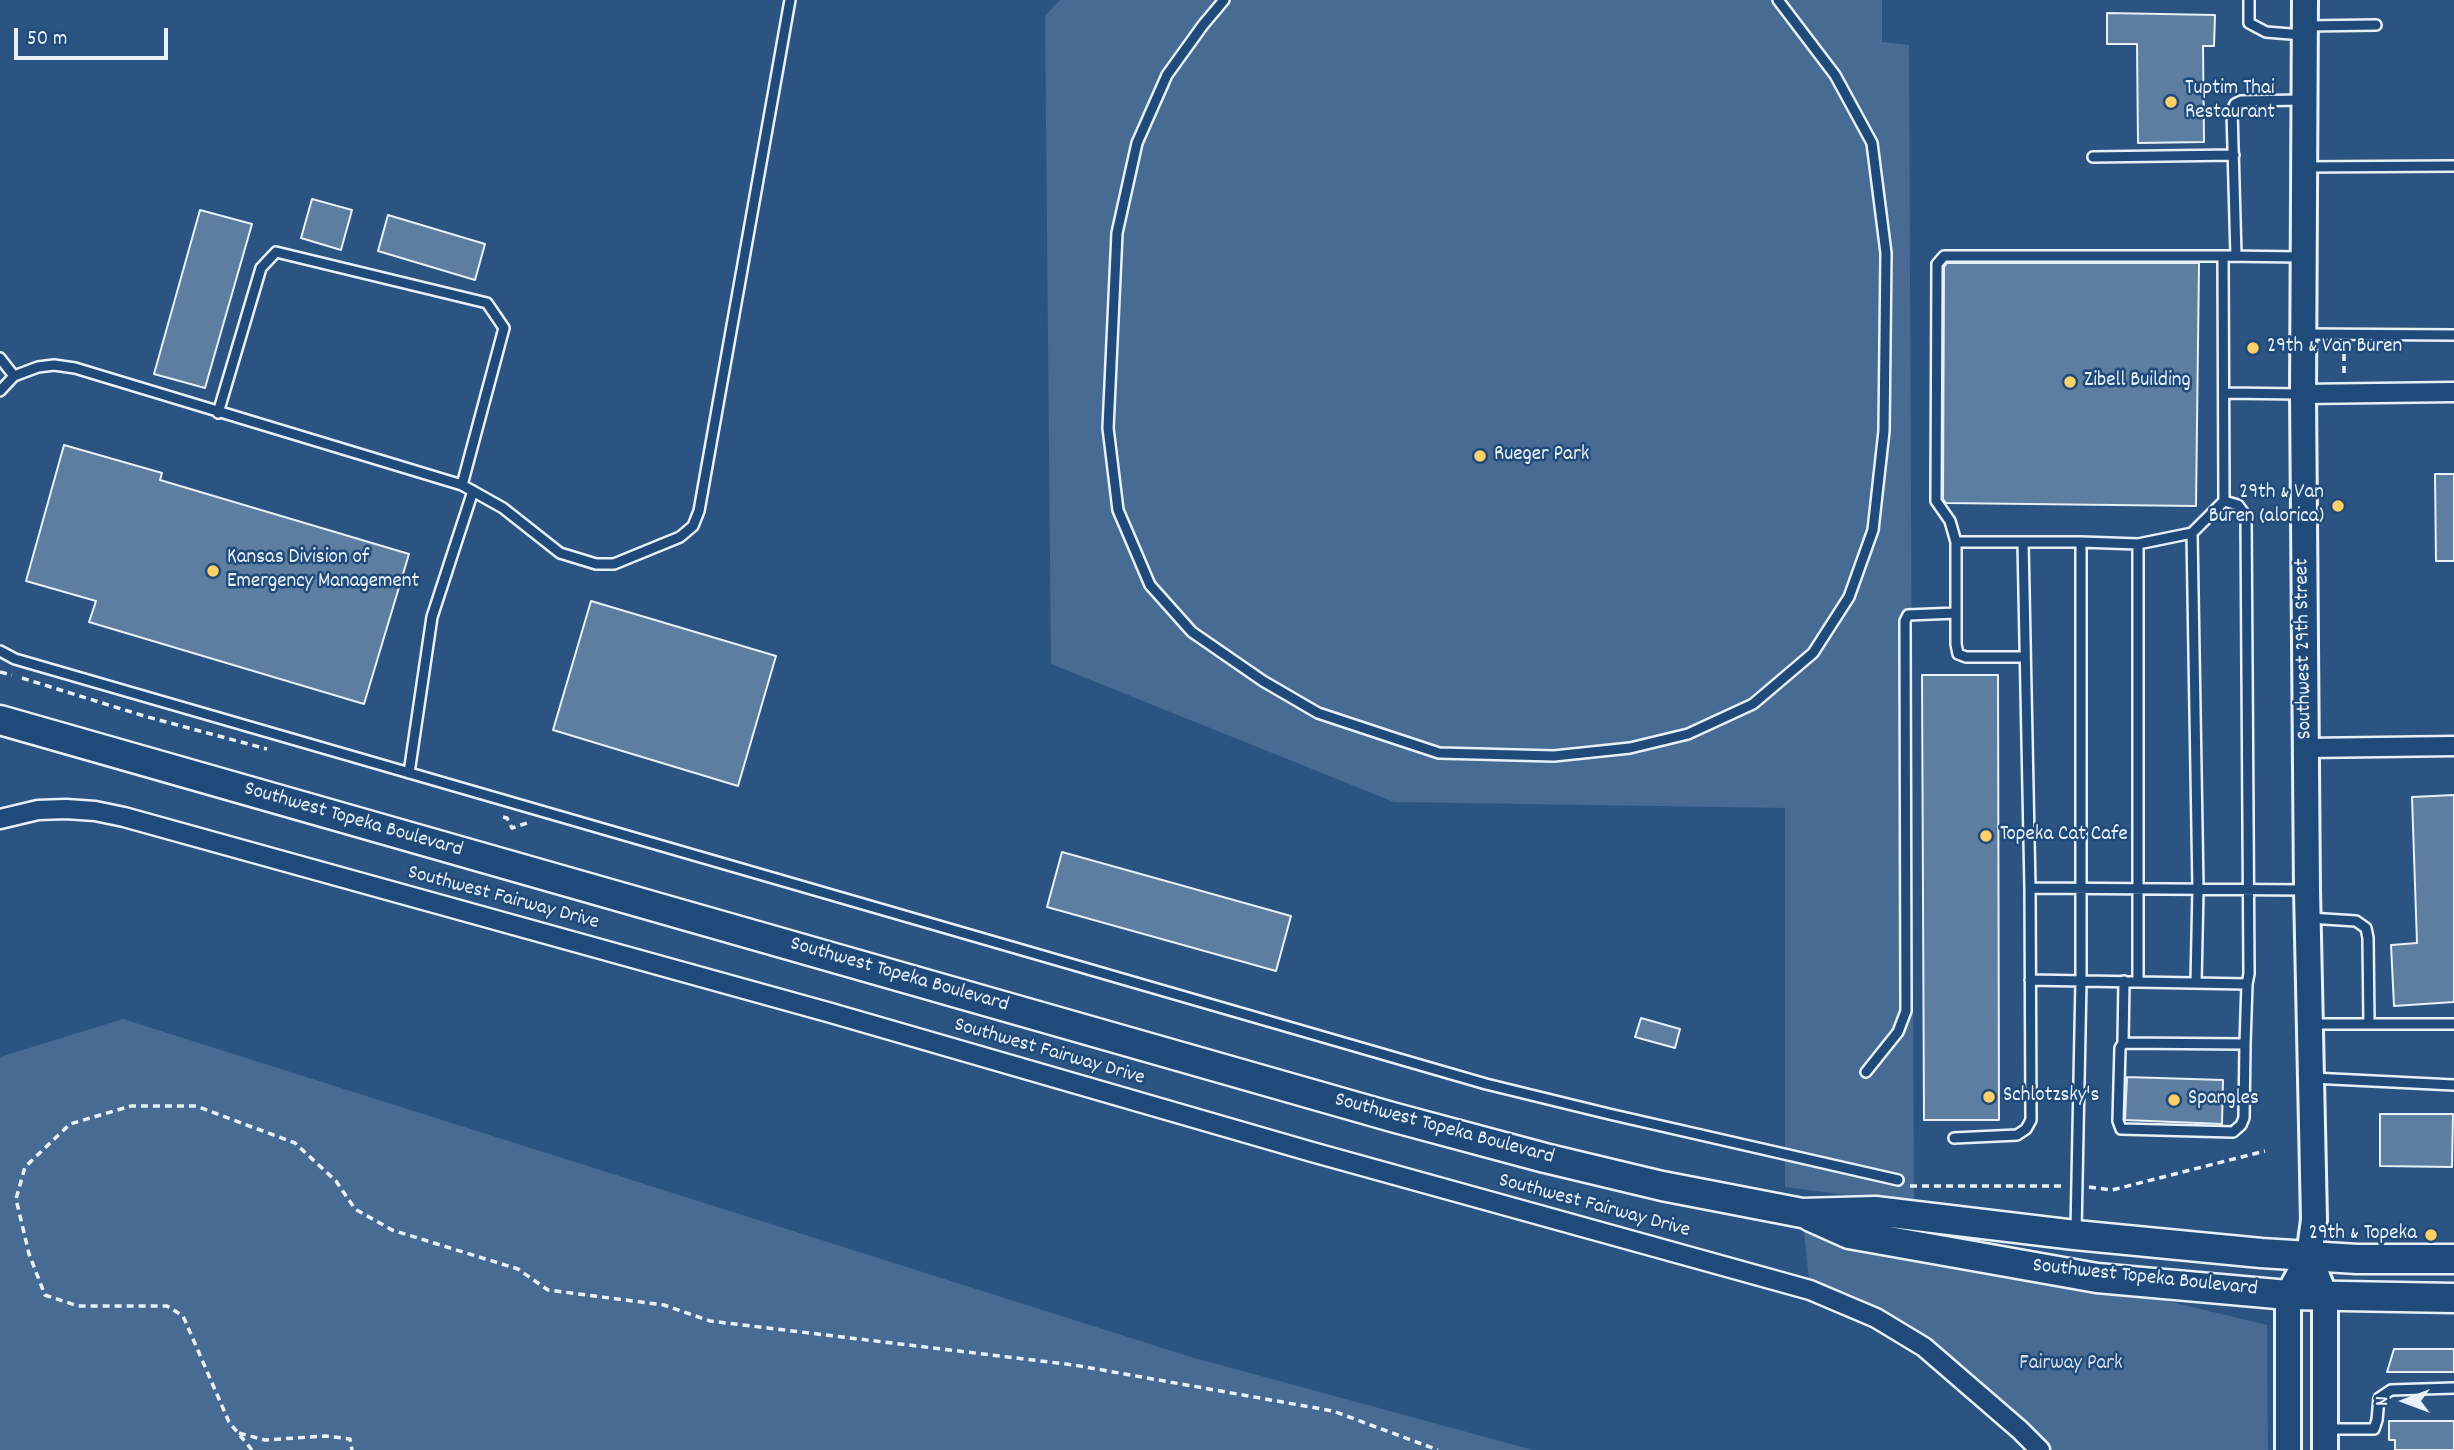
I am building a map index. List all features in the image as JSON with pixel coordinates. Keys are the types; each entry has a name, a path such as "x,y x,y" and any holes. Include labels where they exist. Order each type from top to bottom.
{"main road":[{"name":"Southwest 29th Street","path":"2288,1450 2288,1294 2309,1256 2314,1220 2307,918 2302,394 2305,0"},
{"name":"Southwest Topeka Boulevard","path":"0,720 1417,1124 1649,1183 1802,1213 1875,1211 2076,1235 2309,1256 2454,1259"},
{"name":"Southwest Topeka Boulevard","path":"1802,1213 1849,1234 2058,1272 2288,1294 2454,1298"},
{"name":"Southwest 29th Street","path":"2309,1256 2325,1296 2325,1440"}],"street":[{"path":"2302,394 2454,392"},
{"path":"2306,748 2454,746"},
{"name":"Southwest Fairway Drive","path":"0,819 38,810 66,809 124,817 831,1013 1325,1156 1810,1290 1876,1318 1924,1347 2040,1450"}],"lane":[{"path":"0,391 14,376 38,367 75,368 462,485 503,508 560,553 596,564 614,564 680,537 693,526 699,511 790,0"},
{"path":"1224,0 1167,75 1137,143 1117,233 1108,428 1118,510 1150,585 1192,632 1263,681 1318,713 1439,754 1554,756 1630,748 1688,734 1753,704 1813,653 1849,597 1873,530 1884,431 1886,253 1872,143 1835,75 1778,0"},
{"path":"2249,0 2249,23 2266,32 2376,25"},
{"path":"2236,256 2232,111 2235,104 2241,101 2304,100"},
{"path":"2093,157 2234,155"},
{"path":"2303,167 2454,166"},
{"path":"218,413 261,268 276,252 487,303 504,328 462,485"},
{"path":"2025,657 1966,657 1958,654 1956,542 1950,522 1936,501 1937,264 1944,256 2302,257"},
{"path":"1956,542 2137,544 2192,533 2224,501 2223,256"},
{"path":"2302,334 2454,335"},
{"path":"0,358 14,376"},
{"path":"2225,393 2302,394"},
{"path":"410,773 432,617 473,491"},
{"path":"2124,981 2118,1121 2121,1129 2233,1132 2244,1118 2249,974 2246,516 2238,505 2224,501"},
{"path":"2192,533 2196,983"},
{"path":"1954,1138 2017,1135 2026,1129 2031,1120 2030,888 2023,542"},
{"path":"2076,1235 2082,888 2081,542"},
{"path":"2137,544 2137,981"},
{"path":"1866,1072 1898,1032 1906,1011 1905,621 1908,615 1956,613"},
{"path":"0,651 15,659 1486,1084 1898,1180"},
{"path":"2030,888 2307,890"},
{"path":"2307,918 2356,921 2366,928 2369,1024"},
{"path":"2030,980 2247,984"},
{"path":"2310,1024 2454,1024"},
{"path":"2123,1043 2245,1044"},
{"path":"2311,1078 2454,1084"},
{"path":"2325,1440 2374,1429 2379,1398 2391,1390 2454,1388"}],"path":[{"path":"2344,352 2344,373"},
{"path":"252,1450 229,1422 183,1316 167,1306 78,1306 45,1295 29,1254 16,1199 25,1167 70,1124 131,1106 196,1106 295,1143 337,1181 355,1209 392,1230 518,1269 548,1290 664,1305 710,1321 1074,1365 1333,1411 1438,1450"},
{"path":"237,1433 265,1440 326,1436 350,1439 352,1450"}],"green space":[{"name":"Rueger Park","path":"1060,0 1882,0 1882,42 1909,45 1914,1204 1785,1187 1785,808 1394,802 1051,664 1045,16"},
{"path":"123,1019 1191,1357 1533,1450 0,1450 0,1057"},
{"name":"Fairway Park","path":"1802,1213 2267,1325 2268,1450 2037,1450 1924,1347 1810,1290"}],"building":[{"path":"2107,13 2215,15 2214,46 2203,46 2204,142 2138,143 2137,44 2107,44"},
{"path":"312,199 352,210 341,250 301,238"},
{"path":"200,210 252,224 205,388 154,374"},
{"path":"388,215 485,244 475,280 378,251"},
{"name":"Zibell Building","path":"1947,263 2199,263 2196,506 1946,503 1943,499 1944,267"},
{"path":"64,445 162,473 160,480 409,554 364,704 89,622 96,601 26,581"},
{"path":"2435,474 2454,474 2454,561 2436,561"},
{"path":"591,601 776,656 738,786 553,730"},
{"path":"1922,675 1998,675 1999,1120 1924,1120"},
{"path":"2454,795 2454,1002 2394,1006 2391,945 2417,943 2412,797"},
{"path":"1062,852 1291,916 1276,971 1047,907"},
{"path":"1641,1018 1680,1029 1675,1048 1635,1037"},
{"name":"Spangles","path":"2127,1077 2223,1080 2222,1124 2125,1120"},
{"path":"2380,1114 2453,1114 2452,1167 2380,1166"},
{"path":"2394,1349 2454,1349 2454,1372 2387,1372"},
{"path":"2389,1421 2454,1421 2454,1450 2395,1450 2395,1440 2389,1440"}],"place":[{"name":"Tuptim Thai Restaurant","path":"2171,102"},
{"name":"29th & Van Buren","path":"2253,348"},
{"name":"Zibell Building","path":"2070,382"},
{"name":"Rueger Park","path":"1480,456"},
{"name":"29th & Van Buren (alorica)","path":"2338,506"},
{"name":"Kansas Division of Emergency Management","path":"213,571"},
{"name":"Topeka Cat Cafe","path":"1986,836"},
{"name":"Schlotzsky's","path":"1989,1097"},
{"name":"Spangles","path":"2174,1100"},
{"name":"29th & Topeka","path":"2431,1235"}]}
